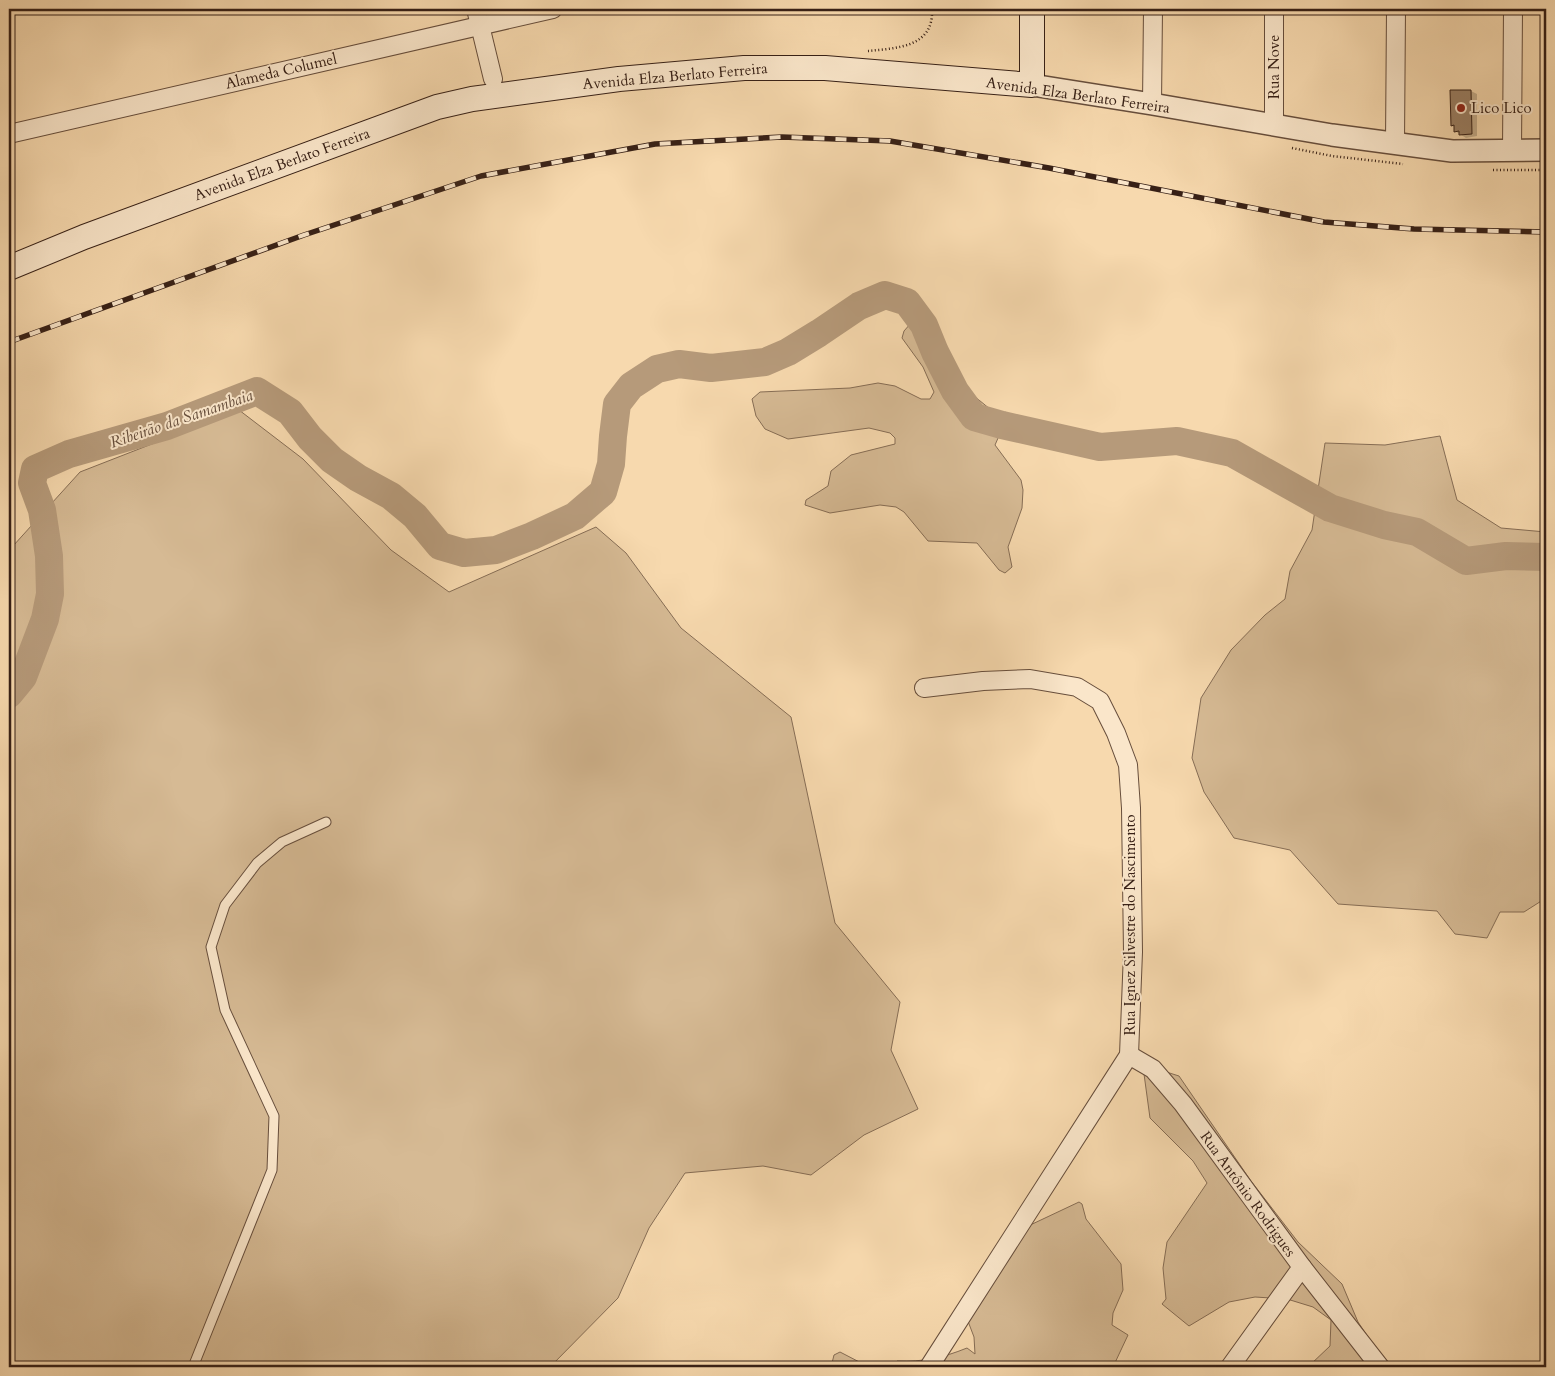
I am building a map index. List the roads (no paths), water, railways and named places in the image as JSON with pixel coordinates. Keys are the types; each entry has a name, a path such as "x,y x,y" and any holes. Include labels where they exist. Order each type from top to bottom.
{"main road":[{"path":"1032,9 1032,86"},
{"name":"Avenida Elza Berlato Ferreira","path":"9,268 84,237 437,107 472,99 619,79 744,68 825,68 1032,86"}],"street":[{"name":"Alameda Columel","path":"9,134 478,17 553,9"},
{"path":"1152,104 1153,9"},
{"name":"Rua Nove","path":"1274,9 1274,125"},
{"path":"1395,143 1396,9"},
{"path":"1512,150 1513,9"},
{"path":"478,17 494,79"},
{"name":"Avenida Elza Berlato Ferreira","path":"1032,86 1152,104 1332,135 1452,151 1546,150"},
{"name":"Rua Ignez Silvestre do Nascimento","path":"924,688 983,681 1030,680 1077,687 1100,701 1128,764 1131,808 1133,952 1129,1055 929,1367"},
{"name":"Rua Antônio Rodrigues","path":"1129,1055 1153,1070 1183,1104 1302,1267 1230,1367"},
{"path":"1302,1267 1380,1367"}],"lane":[{"path":"193,1367 272,1170 274,1116 225,1010 212,947 225,905 257,863 282,842 326,822"}],"waterway":[{"name":"Ribeirão da Samambaia","path":"9,694 23,677 45,619 50,594 49,556 42,510 32,483 35,469 69,454 167,426 257,391 290,412 310,438 332,460 358,478 391,496 415,516 440,546 464,553 496,550 575,516 603,492 611,464 617,404 631,386 657,369 679,364 711,368 765,362 788,352 859,306 885,295 907,302 924,325 935,352 955,391 974,417 1100,447 1177,441 1232,453 1330,508 1384,525 1417,532 1466,561 1506,556 1546,557"}],"railway":[{"path":"9,342 304,235 481,176 655,144 782,137 890,141 1049,168 1324,222 1414,229 1546,232"}],"place":[{"name":"Lico Lico","path":"1461,108"}]}
